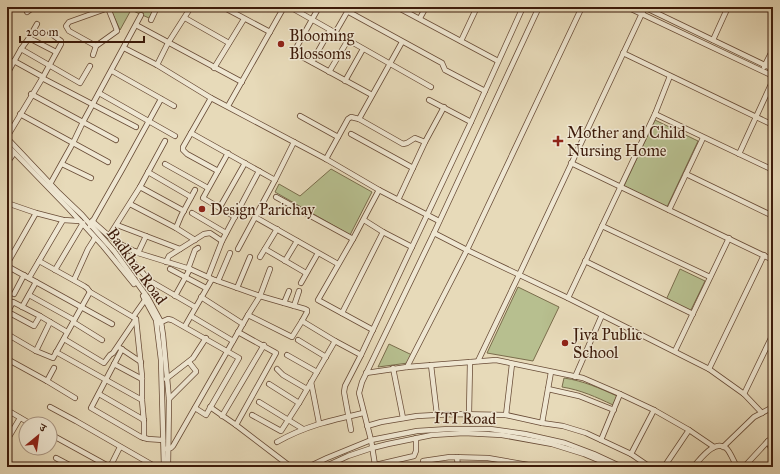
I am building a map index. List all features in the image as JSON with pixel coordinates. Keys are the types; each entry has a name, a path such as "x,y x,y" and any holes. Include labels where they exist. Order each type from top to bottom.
{"street":[{"path":"27,12 34,7"},
{"path":"151,20 157,7"},
{"path":"156,65 191,7"},
{"path":"223,7 270,32"},
{"path":"228,106 284,7"},
{"path":"290,7 431,87"},
{"path":"319,7 294,51 295,53 372,95"},
{"path":"397,7 498,61"},
{"path":"420,18 426,7"},
{"path":"461,41 477,7"},
{"path":"351,430 344,392 345,386 373,330 524,7"},
{"path":"375,465 371,440 359,393 362,382 434,233 539,7"},
{"path":"407,367 467,250 582,7"},
{"path":"627,7 773,76"},
{"path":"478,361 644,7 773,69"},
{"path":"713,40 728,7"},
{"path":"93,55 96,46 117,31 109,8 69,22 66,26 69,31 96,46"},
{"path":"335,33 348,9 402,42 442,63 445,70 485,90"},
{"path":"49,186 141,15"},
{"path":"185,18 230,43"},
{"path":"214,68 244,19"},
{"path":"7,74 20,49 29,38 37,24"},
{"path":"136,24 168,43 242,82"},
{"path":"312,62 330,30"},
{"path":"7,137 61,44 61,41 50,33"},
{"path":"29,38 56,52"},
{"path":"329,72 348,40"},
{"path":"359,119 402,42"},
{"path":"124,48 156,65 211,98 326,159 379,190 439,221"},
{"path":"20,49 80,83 90,66"},
{"path":"345,81 363,49"},
{"path":"762,70 773,49"},
{"path":"623,53 773,125"},
{"path":"14,60 42,77 136,127"},
{"path":"112,71 174,106"},
{"path":"568,298 655,114 670,76"},
{"path":"739,154 773,80"},
{"path":"99,93 175,136"},
{"path":"31,94 116,140"},
{"path":"211,98 183,150 187,154 218,171"},
{"path":"161,99 90,225 122,245 137,252 189,269 260,296 307,310 292,337 248,315"},
{"path":"429,100 471,122"},
{"path":"398,200 425,142 444,108"},
{"path":"20,114 108,162"},
{"path":"655,114 773,170"},
{"path":"300,116 338,137"},
{"path":"326,159 349,118 353,116 403,144 408,143 415,138 425,142"},
{"path":"191,133 275,180"},
{"path":"351,134 413,168"},
{"name":"Badkhal Road","path":"7,137 81,222 90,225"},
{"path":"669,210 704,138"},
{"path":"109,236 130,204 165,141"},
{"path":"238,249 294,142"},
{"name":"Badkhal Road","path":"7,145 90,225 114,252 148,298 163,334 168,399 164,467"},
{"path":"7,163 14,153"},
{"path":"228,153 203,198 236,217"},
{"path":"571,163 773,260"},
{"path":"62,164 91,178"},
{"path":"165,164 208,188"},
{"path":"220,208 245,164"},
{"path":"184,326 206,288 222,240 236,217 259,171"},
{"path":"148,172 191,198"},
{"path":"686,174 773,216"},
{"path":"140,187 184,211"},
{"path":"176,228 195,190"},
{"path":"373,330 318,300 364,220 379,190"},
{"path":"276,197 353,239"},
{"path":"7,203 63,220 81,222 55,270"},
{"path":"130,204 176,228 195,240"},
{"path":"36,213 7,265 112,324"},
{"path":"192,213 226,233"},
{"path":"255,217 338,264"},
{"path":"29,278 63,220"},
{"path":"364,220 412,247"},
{"name":"Badkhal Road","path":"90,225 95,238 135,286 159,323 163,440 166,449 168,467"},
{"path":"117,225 180,249"},
{"path":"602,226 710,277"},
{"path":"260,257 277,229"},
{"path":"166,262 169,256 208,232 222,240"},
{"path":"342,313 383,232"},
{"path":"434,233 709,369 744,394 762,413"},
{"path":"146,236 131,260 150,281 195,308"},
{"path":"74,280 88,249 95,238"},
{"path":"675,351 729,238"},
{"path":"285,261 297,241"},
{"path":"175,296 189,269 195,250 198,248"},
{"path":"265,249 306,273"},
{"path":"218,281 230,253"},
{"path":"301,282 318,253"},
{"path":"709,369 764,255"},
{"path":"237,288 250,257"},
{"path":"39,261 74,280 87,288 90,292 135,318"},
{"path":"585,262 693,314"},
{"path":"170,269 206,288"},
{"path":"166,449 173,446 260,296 270,269"},
{"path":"14,294 24,275"},
{"path":"22,307 36,282"},
{"path":"284,303 290,290"},
{"path":"294,306 299,291"},
{"path":"7,334 53,358 90,292"},
{"path":"29,295 102,340"},
{"path":"201,297 243,324"},
{"path":"64,339 104,363 113,353 145,300"},
{"path":"40,316 34,326 7,312 13,302 40,316 67,332"},
{"path":"575,377 602,315"},
{"path":"191,316 233,341"},
{"path":"135,318 141,362 144,438"},
{"path":"159,323 168,319 172,320 239,358 206,415 195,408"},
{"path":"302,321 334,341 361,355"},
{"path":"36,350 50,322"},
{"path":"238,332 281,355"},
{"path":"744,394 773,334"},
{"path":"162,382 193,358 206,338"},
{"path":"298,340 326,357"},
{"path":"281,431 289,420 334,341"},
{"path":"222,416 264,345"},
{"path":"117,346 141,362"},
{"path":"122,349 91,408 144,438 163,440"},
{"path":"56,352 142,400"},
{"path":"236,425 276,353"},
{"path":"287,355 317,372"},
{"path":"7,359 75,398"},
{"path":"366,374 393,368 496,360 583,378 654,410 689,430 714,447"},
{"path":"168,399 196,372 189,362"},
{"path":"469,414 470,362"},
{"path":"114,364 142,379"},
{"path":"506,415 512,364"},
{"path":"432,365 437,414"},
{"path":"47,381 54,368"},
{"path":"393,368 403,418"},
{"path":"277,369 283,375 307,389"},
{"path":"542,423 551,372"},
{"path":"311,382 319,423"},
{"path":"269,384 299,403"},
{"path":"548,389 579,396 614,410"},
{"path":"99,394 144,420"},
{"path":"601,440 620,394"},
{"path":"259,402 304,429"},
{"path":"50,407 156,467"},
{"path":"210,407 292,467"},
{"path":"723,447 754,417 773,407"},
{"path":"7,410 18,417"},
{"path":"631,454 654,410"},
{"path":"277,442 319,423 363,413"},
{"path":"367,426 403,418 437,414 506,415 563,426 586,433 631,454 650,467"},
{"path":"252,415 288,436"},
{"path":"7,440 18,421"},
{"name":"ITI Road","path":"308,467 371,440 418,431 449,429 490,429 525,434 565,443 622,467"},
{"path":"664,467 689,430"},
{"name":"ITI Road","path":"324,467 348,456 372,448 432,435 464,433 502,435 552,444 565,447 615,467"},
{"path":"744,467 773,437"},
{"path":"58,438 110,467 120,447"},
{"path":"367,467 414,456 416,451 416,438"},
{"path":"768,441 773,453"},
{"path":"693,467 707,451 714,447 723,447 726,448 737,467"},
{"path":"458,457 458,467"},
{"path":"423,467 422,461 458,457 488,458 509,464 540,467"},
{"path":"56,458 73,467"}],"green space":[{"path":"125,7 155,7 149,18 131,10 120,30 112,12"},
{"path":"655,120 698,141 667,207 624,186"},
{"path":"331,169 372,192 350,235 275,192 279,184 300,196"},
{"path":"680,269 705,281 690,312 666,300"},
{"path":"518,287 559,307 533,361 487,353"},
{"path":"389,344 412,355 408,363 378,367"},
{"path":"564,378 585,383 617,396 613,405 582,392 562,387"}],"place":[{"name":"Blooming Blossoms","path":"281,44"},
{"name":"Mother and Child Nursing Home","path":"558,141"},
{"name":"Design Parichay","path":"202,209"},
{"name":"Jiva Public School","path":"565,343"}]}
